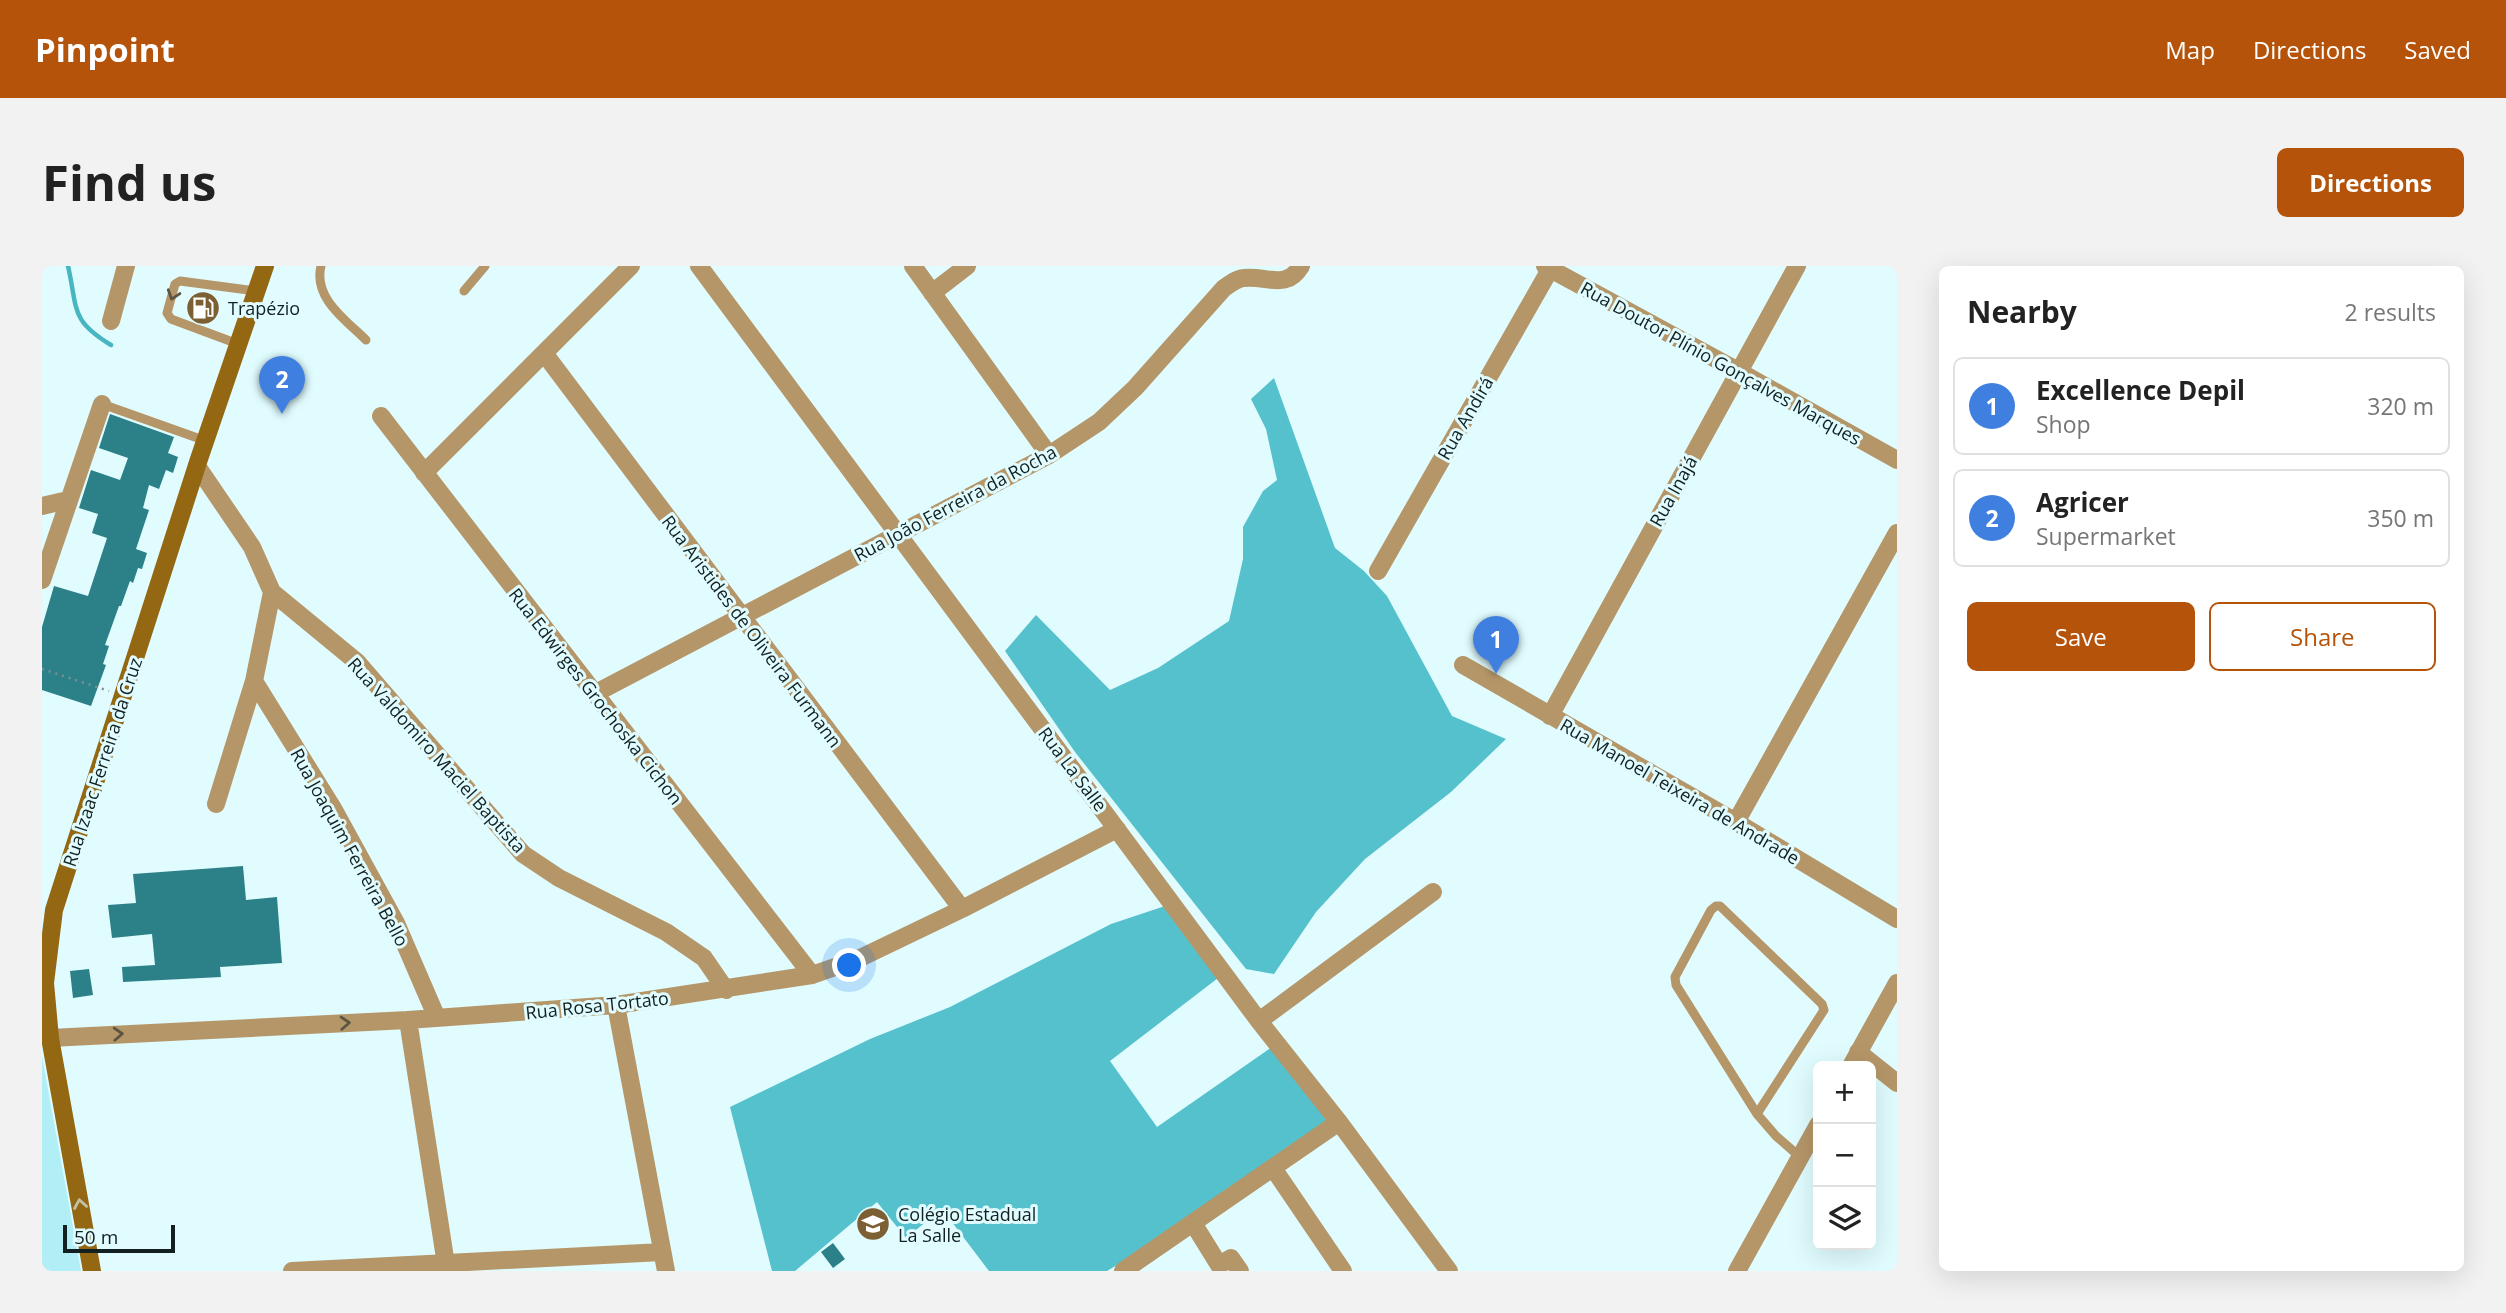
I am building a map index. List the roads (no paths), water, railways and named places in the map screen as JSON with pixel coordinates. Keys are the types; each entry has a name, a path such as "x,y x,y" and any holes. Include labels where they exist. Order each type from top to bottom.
{"main road":[{"name":"Rua Izaac Ferreira da Cruz","path":"92,1271 46,1038 45,983 54,910 197,466 265,266"}],"street":[{"path":"111,321 126,266"},
{"path":"424,473 631,266"},
{"name":"Rua La Salle","path":"699,266 1259,1021 1339,1122 1449,1271"},
{"path":"913,266 1049,455"},
{"path":"932,293 967,266"},
{"name":"Rua João Ferreira da Rocha","path":"594,694 1049,455 1099,422 1135,388 1224,288 1242,278 1281,281 1296,275 1301,266"},
{"name":"Rua Inajá","path":"1550,716 1797,266"},
{"name":"Rua Doutor Plínio Gonçalves Marques","path":"1549,267 1897,460"},
{"name":"Rua Andirá","path":"1378,571 1549,267"},
{"name":"Rua Aristides de Oliveira Furmann","path":"544,353 962,909"},
{"path":"42,580 103,404"},
{"name":"Rua Edwirges Grochoska Cichon","path":"381,416 812,975"},
{"name":"Rua Valdomiro Maciel Baptista","path":"197,466 252,547 272,592 357,662 523,854 559,878 666,932 704,958 726,990"},
{"path":"42,506 68,500"},
{"path":"1736,822 1897,533"},
{"path":"216,804 254,681 272,592"},
{"name":"Rua Manoel Teixeira de Andrade","path":"1463,665 1736,822 1897,919"},
{"name":"Rua Joaquim Ferreira Bello","path":"254,681 334,810 390,912 437,1018"},
{"name":"Rua Rosa Tortato","path":"46,1038 408,1020 616,1005 812,975 858,959 1117,829"},
{"path":"1259,1021 1433,892"},
{"path":"1897,983 1855,1059 1897,1083"},
{"path":"616,1005 666,1271"},
{"path":"408,1020 447,1266"},
{"path":"1124,1271 1339,1122"},
{"path":"1737,1271 1813,1134"},
{"path":"1273,1168 1343,1271"},
{"path":"1193,1223 1219,1265 1231,1258 1240,1271"},
{"path":"292,1271 447,1266 662,1252"}],"lane":[{"path":"320,266 324,298 366,340"},
{"path":"464,291 485,266"},
{"path":"238,344 172,319 167,313 175,284 180,281 256,292"},
{"path":"103,404 206,440"},
{"path":"1757,1114 1824,1010 1822,1004 1720,906 1716,906 1711,910 1675,977 1676,985 1757,1114 1776,1136 1800,1157"}],"waterway":[{"path":"68,266 75,304 82,321 111,345"}],"place":[{"name":"Trapézio","path":"203,308"},
{"name":"Agricer","path":"282,414"},
{"name":"Excellence Depil","path":"1496,674"},
{"name":"Colégio Estadual La Salle","path":"873,1224"}]}
